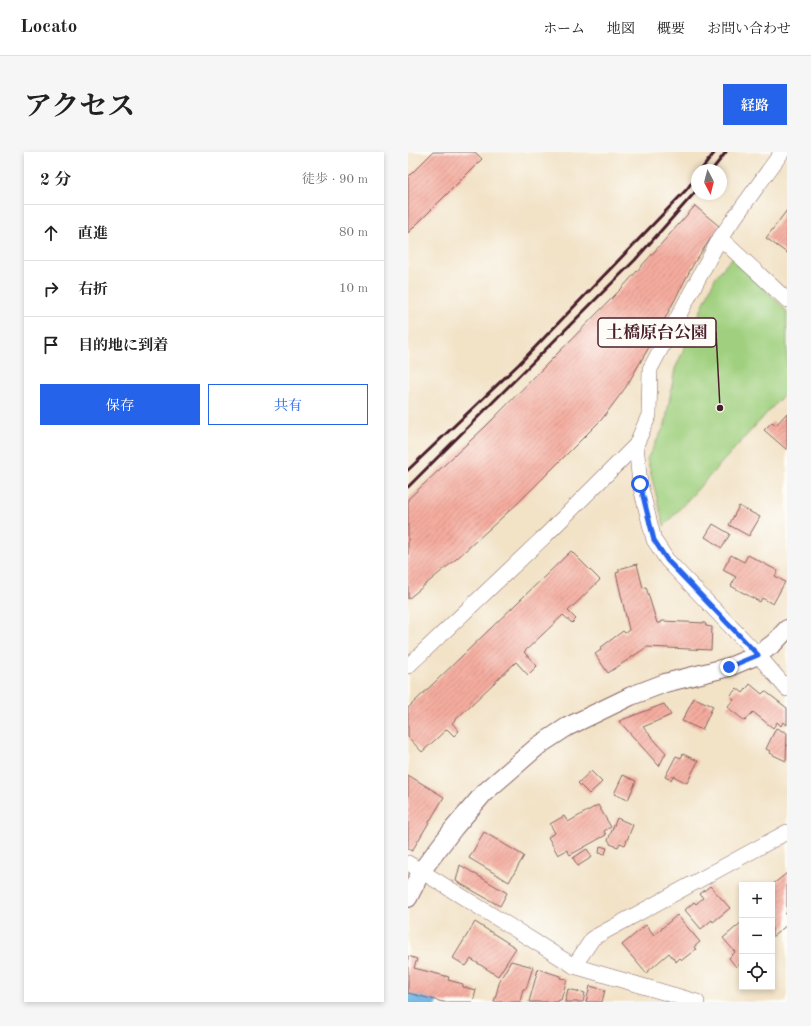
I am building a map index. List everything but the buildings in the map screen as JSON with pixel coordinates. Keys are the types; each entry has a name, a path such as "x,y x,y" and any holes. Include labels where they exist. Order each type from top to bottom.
{"street":[{"path":"408,666 545,536 636,445 649,415 650,369 720,238 782,152"},
{"path":"720,238 787,300"},
{"path":"636,445 640,484 654,540 667,560 758,655 787,689"},
{"path":"408,898 415,866 454,828 484,793 538,746 567,727 631,696 665,683 729,667 758,655 774,643 787,629"},
{"path":"574,966 593,938 787,832"},
{"path":"415,866 574,966 697,1002"}],"green space":[{"path":"733,257 787,311 787,391 664,526 647,459 665,425 675,369 716,276"}],"waterway":[{"path":"408,998 421,1002"}],"railway":[{"path":"706,164 715,152"},
{"path":"717,164 726,152"},
{"path":"408,470 519,364 691,183"},
{"path":"408,487 635,260 691,197"}],"place":[{"name":"土橋原台公園","path":"720,408"}],"route":[{"path":"640,484 654,540 667,560 758,655 729,667"}]}
